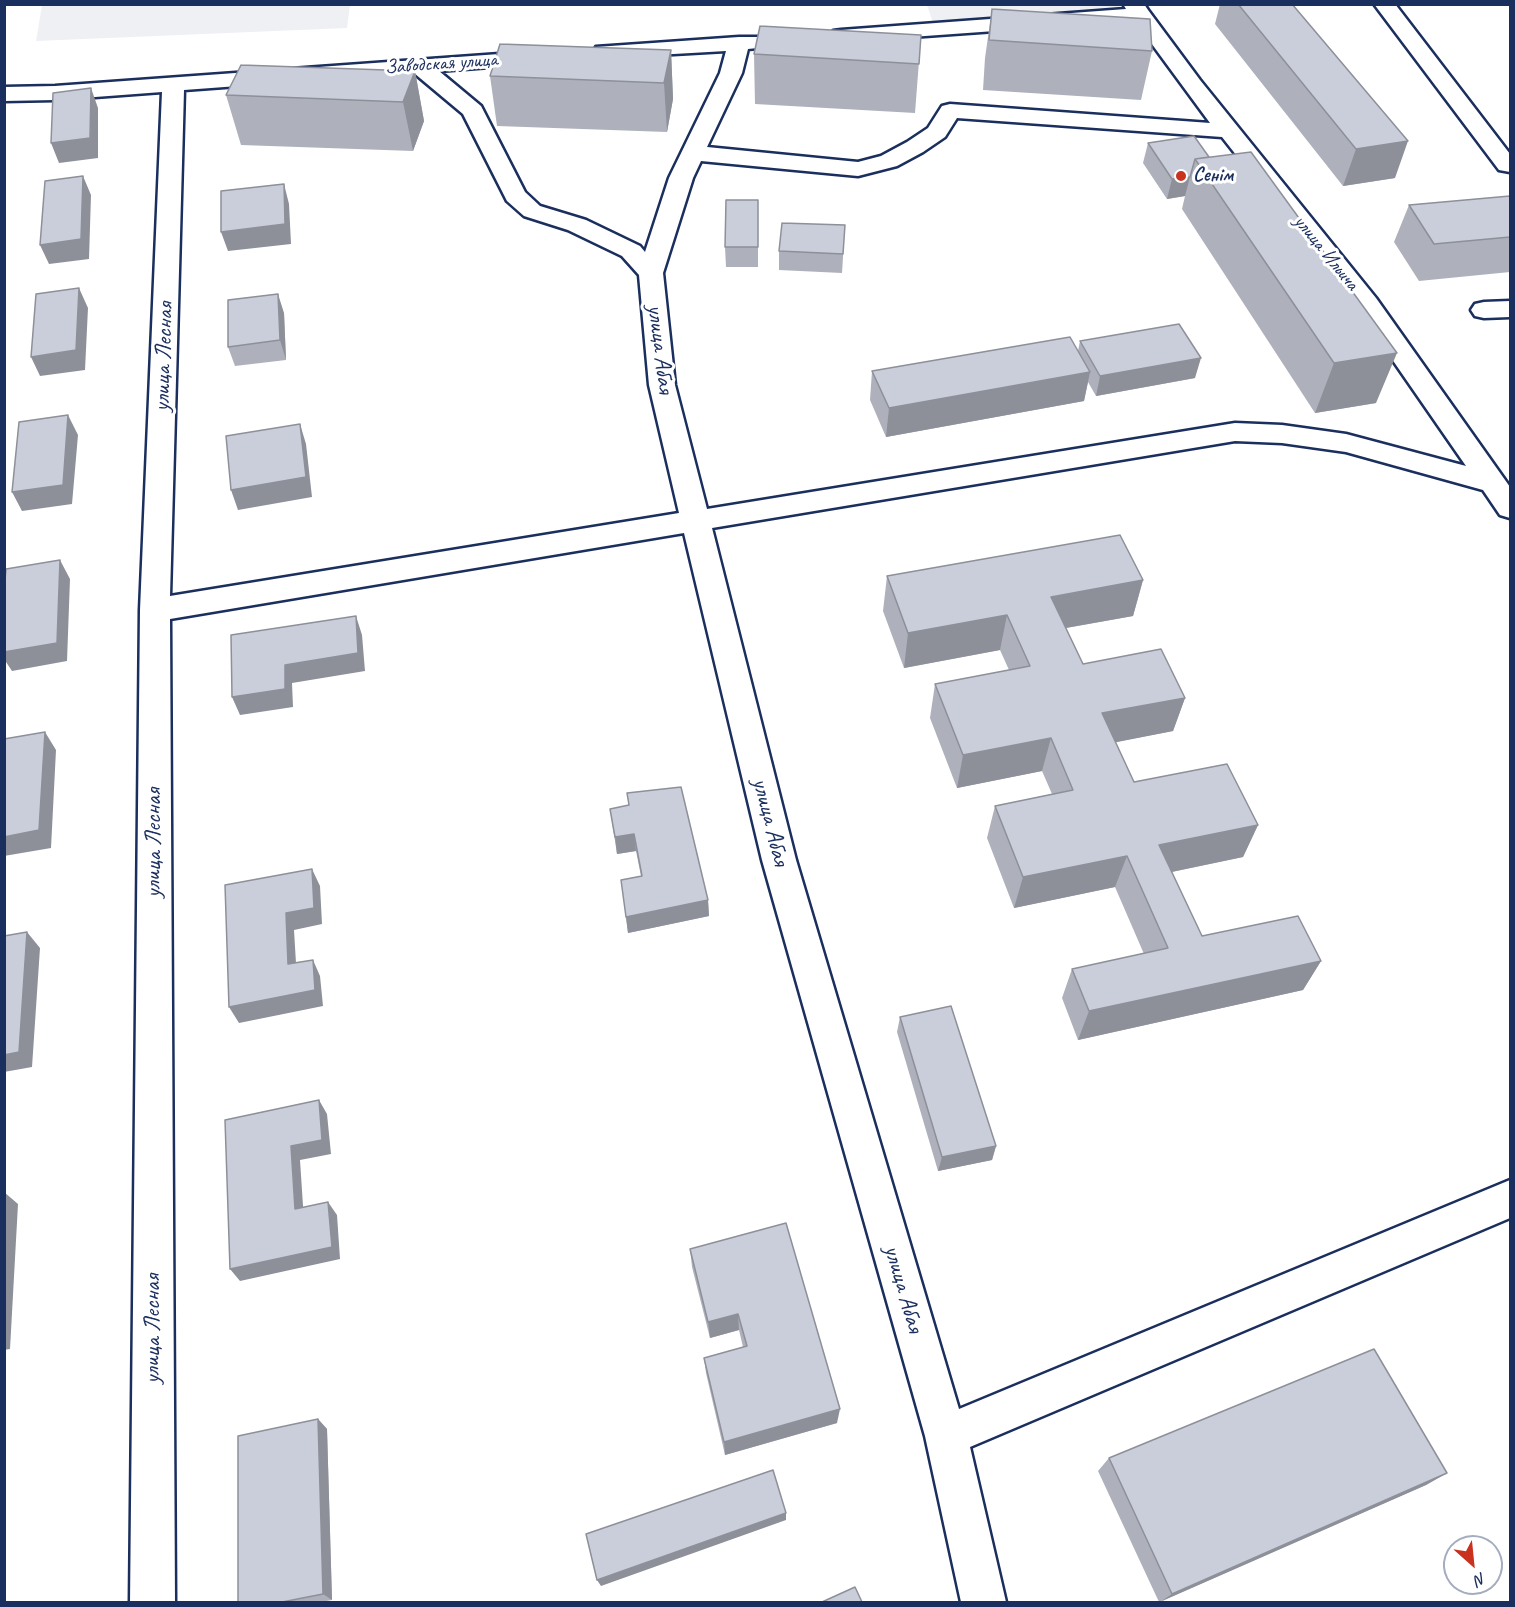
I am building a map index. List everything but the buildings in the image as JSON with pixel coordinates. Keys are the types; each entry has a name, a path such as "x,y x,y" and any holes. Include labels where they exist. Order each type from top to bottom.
{"street":[{"path":"1384,4 1507,165 1510,165"},
{"path":"818,38 1137,9"},
{"name":"улица Ильича","path":"1137,9 1229,131 1367,304 1510,508"},
{"path":"584,54 784,40"},
{"name":"улица Абая","path":"739,43 731,73 681,178 651,273 662,385 779,860 946,1436 983,1602"},
{"name":"Заводская улица","path":"4,94 55,93 561,55"},
{"path":"418,65 472,111 515,196 532,211 577,225 631,251 651,273"},
{"name":"улица Лесная","path":"152,1602 154,610 173,84"},
{"path":"693,153 858,169 888,161 915,147 937,132 950,111 1229,131"},
{"path":"1484,310 1510,309"},
{"path":"154,610 1235,432 1282,434 1346,443 1492,483"},
{"path":"946,1436 1510,1199"}],"shaded area":[{"path":"42,4 350,5 347,28 36,41"},
{"path":"1130,4 1141,14 937,35 927,5"}],"place":[{"name":"Сенiм","path":"1181,176"}]}
